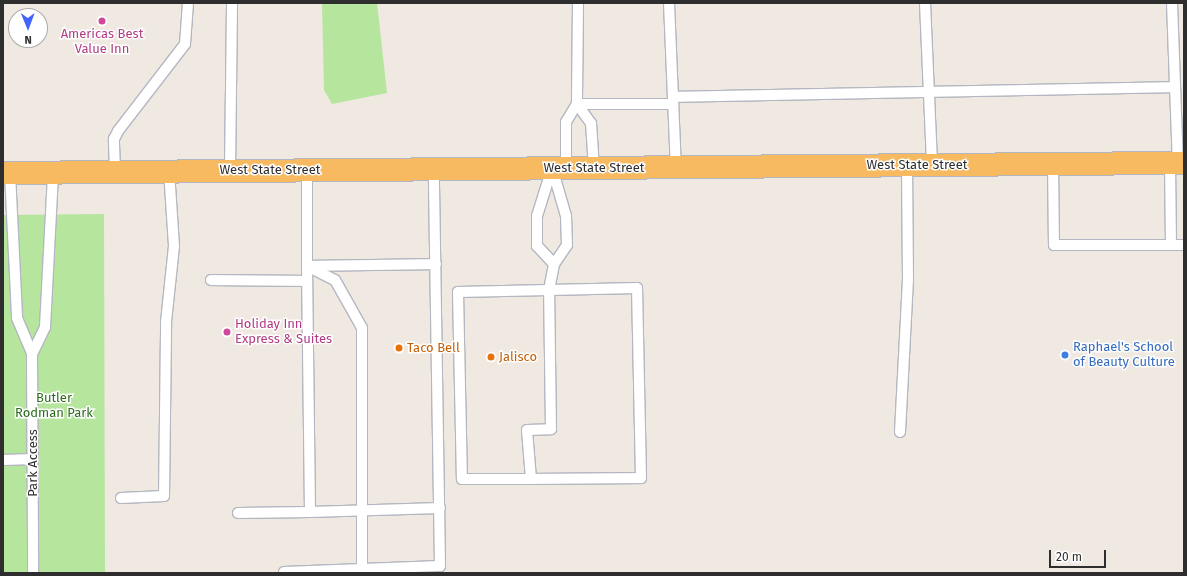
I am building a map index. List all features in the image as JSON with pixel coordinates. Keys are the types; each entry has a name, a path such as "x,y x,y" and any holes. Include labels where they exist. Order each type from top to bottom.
{"highway":[{"name":"West State Street","path":"6,173 1177,163"}],"lane":[{"path":"115,172 114,139 118,131 184,44 188,3"},
{"path":"230,170 232,3"},
{"path":"554,264 537,246 537,216 559,168 566,122 577,104 578,3"},
{"path":"669,3 676,167"},
{"path":"925,3 932,165"},
{"path":"1171,245 1177,163 1172,3"},
{"path":"577,104 929,92 1175,87"},
{"path":"577,104 591,123 594,168"},
{"path":"1053,164 1054,245 1184,245"},
{"path":"900,432 908,280 907,165"},
{"path":"531,479 527,430 551,429 549,290 554,264 567,245 566,216 559,168"},
{"path":"284,572 440,566 434,169"},
{"path":"306,170 310,512"},
{"path":"121,498 164,496 166,322 174,246 169,171"},
{"name":"Park Access","path":"32,354 45,327 53,172"},
{"name":"Park Access","path":"6,173 17,318 32,354 33,573"},
{"path":"307,266 436,264"},
{"path":"307,266 335,280 362,328 362,569"},
{"path":"211,280 307,280"},
{"path":"638,288 639,439 641,478 462,479 458,292 549,290 638,288"},
{"path":"3,460 32,459"},
{"path":"238,513 440,508"}],"green space":[{"path":"322,3 377,3 387,93 332,104 324,90"},
{"name":"Butler Rodman Park","path":"104,214 105,573 3,573 3,215"}],"place":[{"name":"Americas Best Value Inn","path":"102,21"},
{"name":"Holiday Inn Express & Suites","path":"227,332"},
{"name":"Taco Bell","path":"399,348"},
{"name":"Raphael's School of Beauty Culture","path":"1065,355"},
{"name":"Jalisco","path":"491,357"}]}
